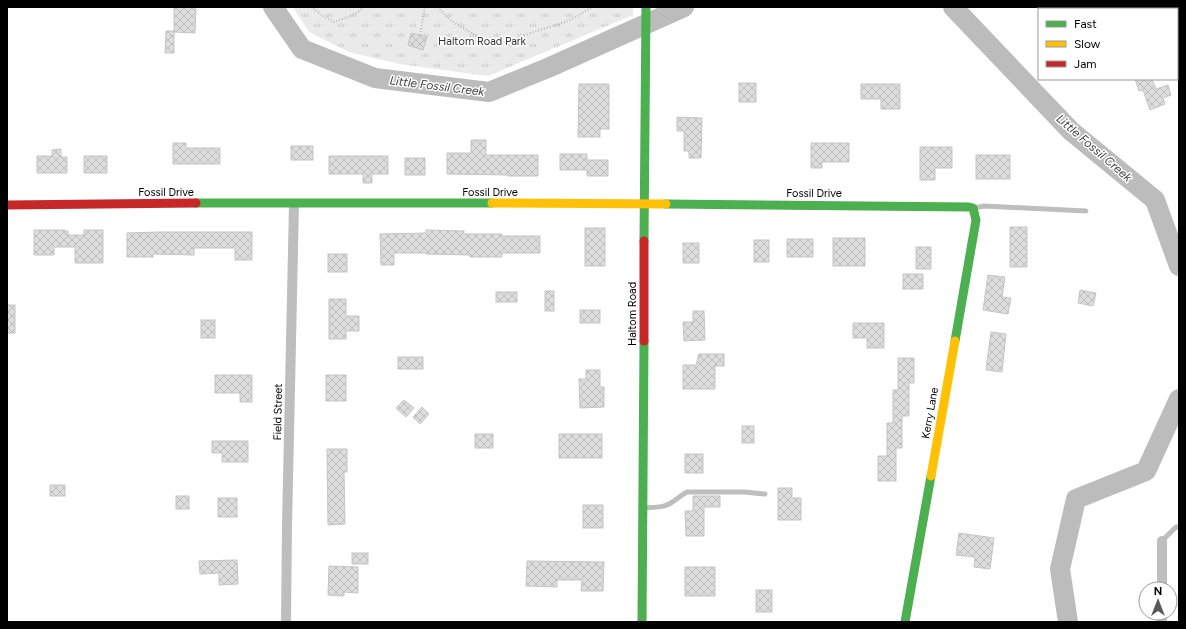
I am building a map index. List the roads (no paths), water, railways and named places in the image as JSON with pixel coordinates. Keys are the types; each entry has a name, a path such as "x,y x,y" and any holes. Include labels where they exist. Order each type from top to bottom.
{"street":[{"name":"Haltom Road","path":"642,622 646,7"},
{"name":"Field Street","path":"286,622 294,204"},
{"name":"Fossil Drive","path":"7,205 645,204 850,205 973,208"},
{"name":"Kerry Lane","path":"904,622 976,220 973,208"},
{"path":"1162,541 1162,581"}],"lane":[{"path":"973,208 984,206 1086,212"},
{"path":"643,508 664,506 672,503 686,492 744,492 765,494"},
{"path":"1162,541 1176,527 1179,527"}],"waterway":[{"name":"Little Fossil Creek","path":"273,7 302,49 375,78 489,92 550,67 684,7"},
{"name":"Little Fossil Creek","path":"953,7 1071,131 1155,200 1179,266"},
{"name":"Little Fossil Creek","path":"1068,622 1060,569 1076,499 1146,471 1179,399"}],"park label":[{"name":"Haltom Road Park","path":"482,41"}]}
